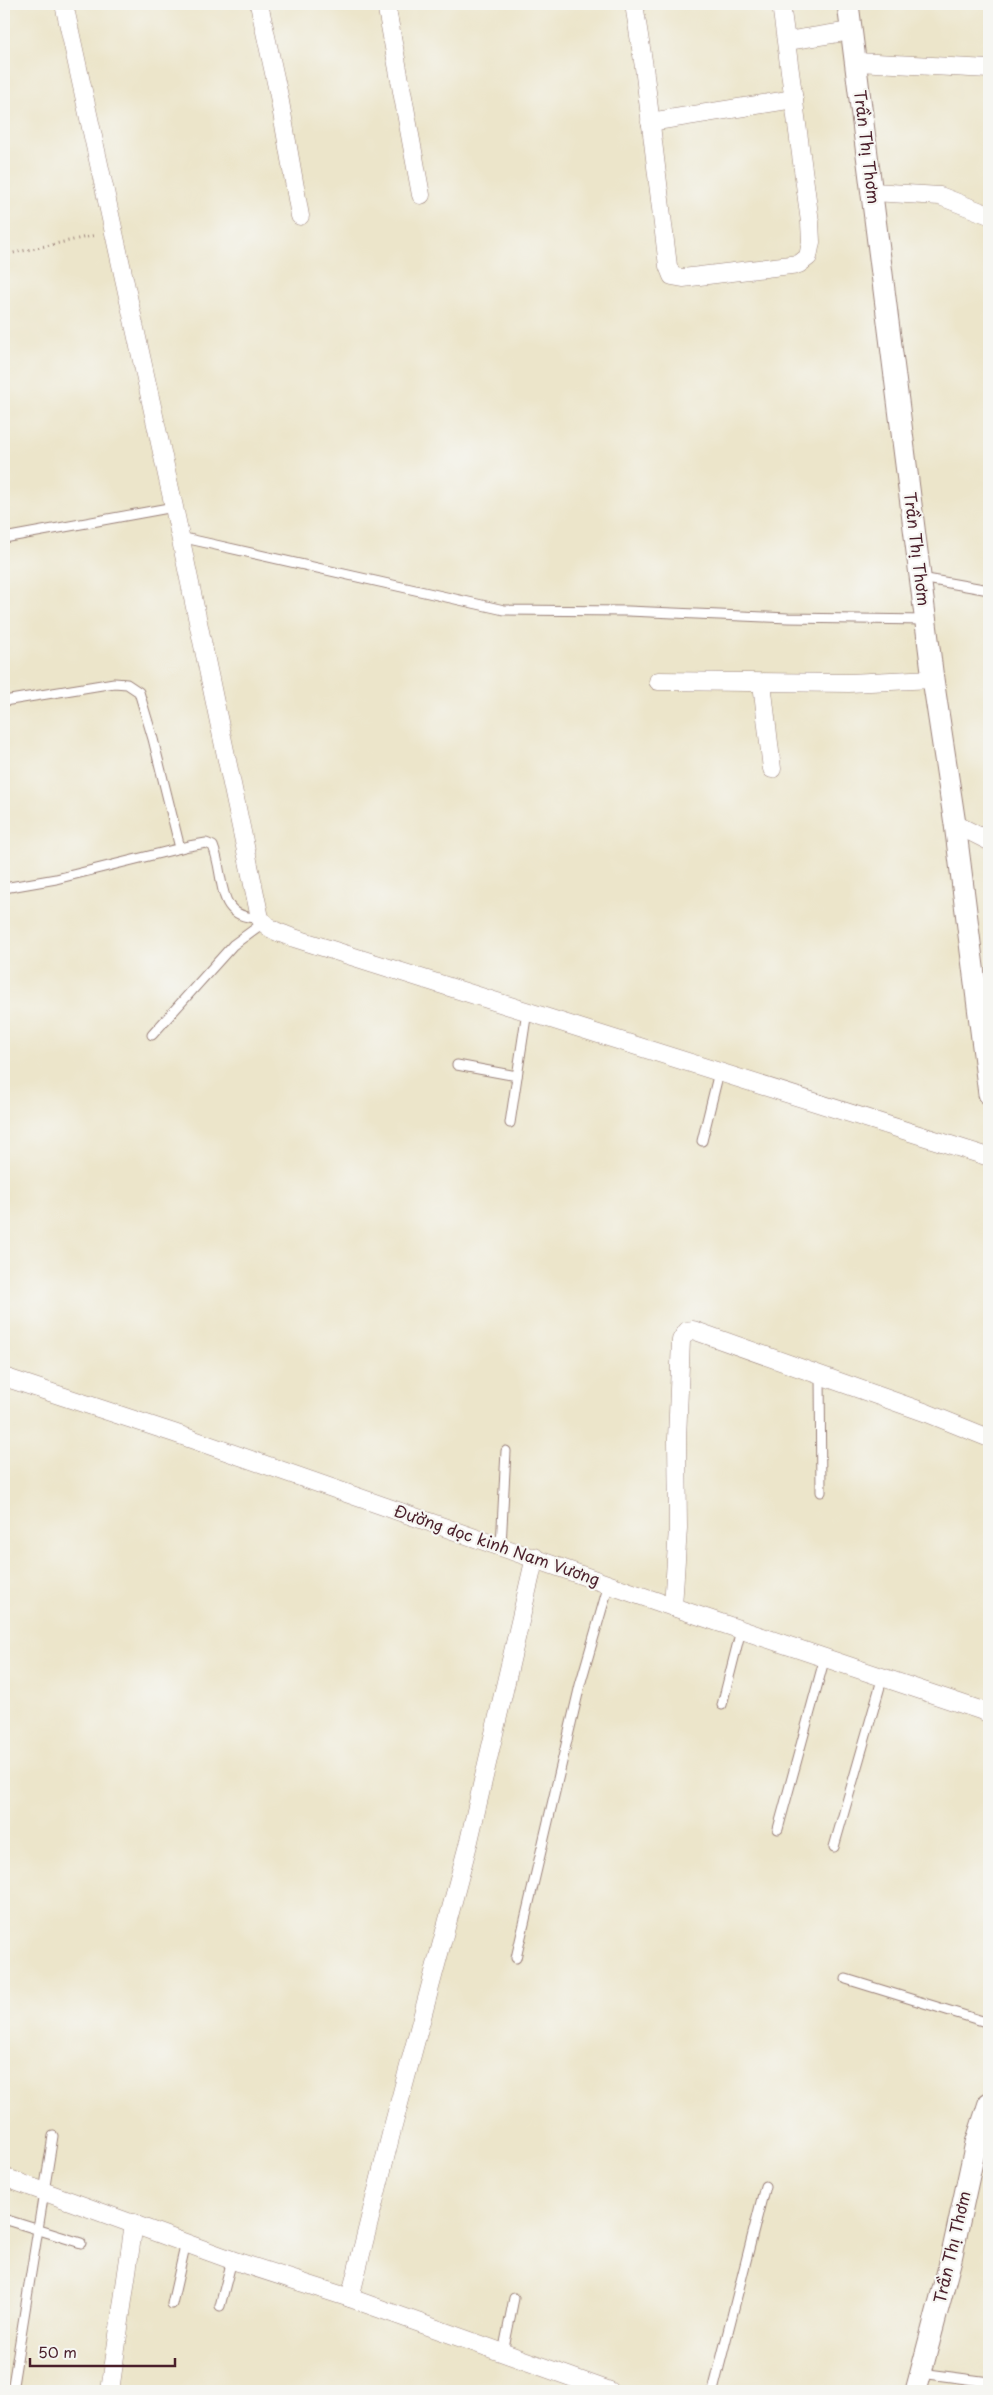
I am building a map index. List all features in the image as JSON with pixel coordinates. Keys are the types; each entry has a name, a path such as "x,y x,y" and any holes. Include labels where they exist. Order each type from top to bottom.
{"street":[{"path":"64,4 262,920 270,929 294,938 989,1157"},
{"path":"259,4 279,96 300,216"},
{"path":"386,4 421,195"},
{"path":"634,4 668,266 672,276 683,278 772,269 798,264 808,257 811,242 794,99 792,40 781,4"},
{"name":"Trần Thị Thơm","path":"848,4 847,32 856,62 933,679 955,824 989,1094"},
{"path":"792,40 847,32"},
{"path":"856,62 989,69"},
{"path":"650,122 794,99"},
{"path":"873,192 940,196 989,215"},
{"path":"658,681 849,683 933,679"},
{"path":"762,683 772,769"},
{"path":"955,824 989,841"},
{"path":"674,1607 678,1528 677,1439 683,1333 693,1330 927,1413 989,1438"},
{"name":"Đường dọc kinh Nam Vương","path":"4,1377 174,1433 674,1607 989,1713"},
{"path":"350,2298 392,2130 469,1841 535,1558"},
{"name":"Trần Thị Thơm","path":"918,2382 951,2259 989,2103"},
{"path":"4,2177 232,2260 350,2298 610,2391"},
{"path":"110,2391 134,2223"}],"lane":[{"path":"4,538 174,507"},
{"path":"180,537 504,610 628,611 788,618 926,620"},
{"path":"921,578 989,590"},
{"path":"4,701 114,683 127,684 139,692 154,740 180,848"},
{"path":"4,888 56,879 206,843 213,846 230,909 240,915 262,920"},
{"path":"152,1035 233,945 262,920"},
{"path":"510,1123 527,1011"},
{"path":"457,1065 517,1076"},
{"path":"702,1141 720,1072"},
{"path":"820,1375 821,1492"},
{"path":"501,1546 506,1451"},
{"path":"516,1958 580,1685 609,1584"},
{"path":"722,1705 742,1630"},
{"path":"778,1829 825,1657"},
{"path":"834,1847 883,1676"},
{"path":"846,1979 989,2022"},
{"path":"12,2391 53,2136"},
{"path":"713,2391 765,2186"},
{"path":"4,2219 81,2244"},
{"path":"172,2304 186,2242"},
{"path":"220,2306 232,2260"},
{"path":"503,2353 514,2298"},
{"path":"918,2382 989,2382"}],"path":[{"path":"4,255 114,232"}]}
